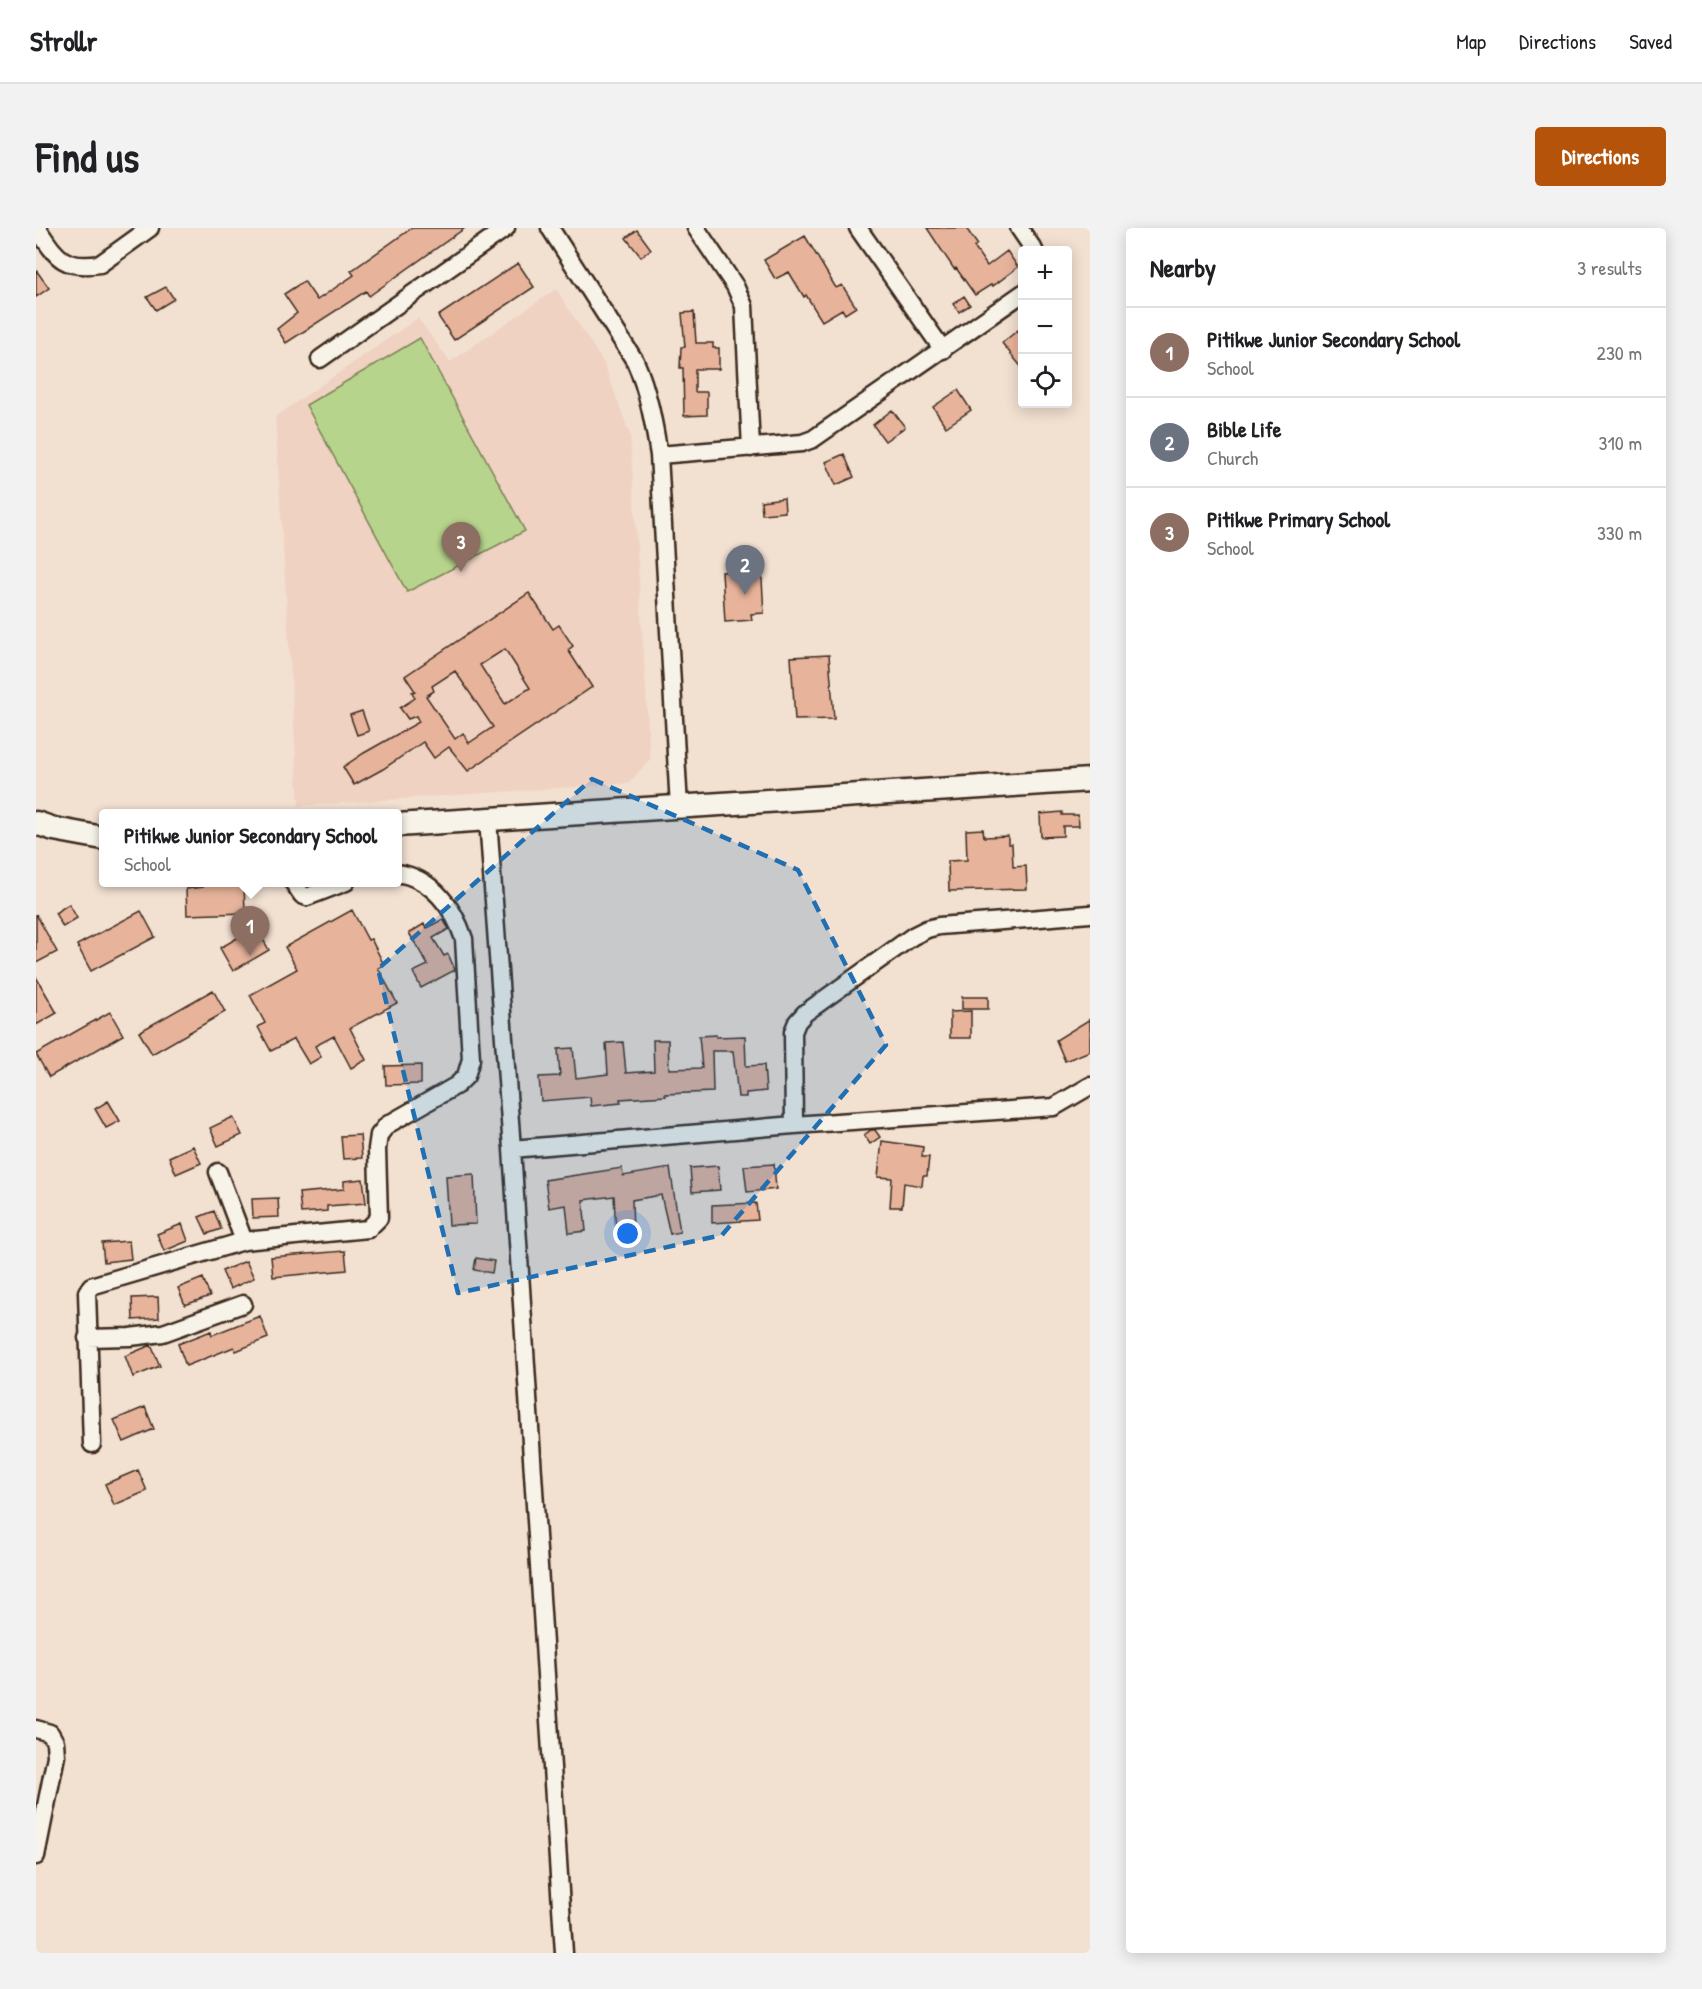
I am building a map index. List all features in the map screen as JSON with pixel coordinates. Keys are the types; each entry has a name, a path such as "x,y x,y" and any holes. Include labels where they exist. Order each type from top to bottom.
{"street":[{"path":"37,228 57,257 64,261 90,266 100,264 150,228"},
{"path":"320,359 506,228"},
{"path":"550,228 635,361 643,382 659,455 679,807"},
{"path":"696,228 735,286 744,306 751,448"},
{"path":"858,228 943,350"},
{"path":"1019,228 1031,246"},
{"path":"659,455 802,443 813,439 1018,297"},
{"path":"402,825 1090,780"},
{"path":"488,819 512,1149 564,1953"},
{"path":"36,823 54,829 99,837"},
{"path":"92,1444 87,1338 87,1292 91,1286 244,1241 360,1231 372,1226 379,1218 377,1149 381,1130 453,1088 467,1073 471,1059 464,939 450,908 436,892 415,877 402,874"},
{"path":"296,887 302,895 307,897 333,887"},
{"path":"794,1125 793,1032 797,1022 805,1013 913,936 927,928 939,926 1090,914"},
{"path":"512,1149 794,1125 1054,1107 1090,1086"},
{"path":"218,1172 244,1241"},
{"path":"87,1338 123,1338 163,1333 243,1304"},
{"path":"36,1729 50,1733 56,1745 56,1756 36,1856"}],"highlighted area":[{"path":"592,779 798,870 886,1045 722,1235 458,1293 378,969"}],"shaded area":[{"path":"556,289 604,364 630,435 650,759 629,783 299,806 275,417 418,318 450,362"}],"green space":[{"path":"420,338 525,531 407,592 306,405"}],"building":[{"path":"412,228 465,228 369,296 366,291 286,343 277,329 297,313 284,294 304,281 317,300 354,275 351,271"},
{"path":"927,228 966,228 977,244 974,247 987,266 1007,251 1018,267 993,286 992,284 975,295 956,268 954,269"},
{"path":"637,230 651,249 641,257 626,238"},
{"path":"805,236 836,288 842,285 856,307 845,314 842,309 822,321 789,272 775,279 764,260"},
{"path":"518,263 534,287 454,340 438,316"},
{"path":"36,270 49,288 36,297"},
{"path":"166,287 174,299 156,310 147,297"},
{"path":"964,296 970,305 959,312 953,304"},
{"path":"694,312 696,343 713,343 713,348 719,348 719,369 695,369 695,392 707,392 707,415 684,416 683,368 680,368 681,347 685,347 682,313"},
{"path":"1018,330 1018,363 1002,343"},
{"path":"958,390 971,410 946,427 933,407"},
{"path":"892,410 905,427 885,441 873,425"},
{"path":"844,454 854,477 836,485 826,462"},
{"path":"784,498 785,512 762,514 761,501"},
{"path":"761,563 764,613 751,614 752,620 725,622 722,572 730,571 729,565"},
{"path":"529,593 553,629 559,625 573,646 568,650 592,687 468,771 449,747 434,758 423,742 354,785 343,767 419,722 416,716 408,719 400,708 415,698 412,692 415,691 405,676","holes":["505,649 530,688 505,704 480,665","455,671 493,727 469,743 463,733 455,739 426,696 434,691 432,686"]},
{"path":"829,655 834,719 795,720 791,657"},
{"path":"362,711 369,731 357,735 350,715"},
{"path":"1062,812 1062,815 1078,815 1079,826 1063,826 1063,836 1041,837 1040,814"},
{"path":"983,829 984,837 1008,836 1008,844 1012,844 1013,867 1026,866 1027,889 949,891 948,861 967,860 966,830"},
{"path":"244,887 245,913 187,915 186,889"},
{"path":"69,904 77,918 63,927 55,913"},
{"path":"352,910 368,940 371,939 384,965 378,968 397,1003 350,1028 366,1060 351,1068 334,1036 315,1046 321,1057 309,1064 294,1039 271,1051 258,1027 265,1023 250,995 297,969 285,947"},
{"path":"141,911 155,937 91,971 77,945"},
{"path":"36,914 57,952 36,963"},
{"path":"443,919 449,929 433,938 444,956 448,954 455,970 421,988 413,972 428,965 409,933 424,924 427,928"},
{"path":"256,927 269,950 233,971 220,948"},
{"path":"36,977 57,1013 36,1025"},
{"path":"213,990 225,1012 152,1054 139,1032"},
{"path":"962,997 988,997 988,1009 962,1009"},
{"path":"971,1011 971,1038 950,1038 950,1012"},
{"path":"110,1012 123,1035 49,1077 36,1054"},
{"path":"1090,1019 1090,1051 1065,1061 1056,1040"},
{"path":"716,1035 716,1037 745,1036 746,1066 764,1065 766,1091 746,1093 746,1097 738,1097 733,1051 712,1051 713,1092 620,1099 621,1103 591,1106 590,1097 541,1101 539,1077 560,1076 558,1049 573,1048 576,1078 608,1074 606,1043 623,1042 626,1073 654,1071 653,1040 668,1040 669,1069 702,1068 699,1036"},
{"path":"421,1065 421,1084 386,1085 385,1066"},
{"path":"108,1101 120,1121 106,1128 95,1109"},
{"path":"233,1117 242,1135 218,1146 210,1128"},
{"path":"875,1130 880,1137 870,1144 864,1135"},
{"path":"360,1135 362,1158 343,1159 341,1136"},
{"path":"882,1141 923,1147 922,1157 929,1157 927,1176 923,1176 922,1186 904,1183 902,1207 890,1207 892,1178 878,1177"},
{"path":"193,1146 201,1163 176,1174 169,1157"},
{"path":"774,1164 776,1189 747,1192 744,1166"},
{"path":"718,1166 720,1190 692,1192 690,1168"},
{"path":"622,1168 623,1176 670,1168 680,1232 670,1234 661,1195 632,1200 633,1232 616,1233 614,1196 583,1200 586,1231 569,1233 566,1205 549,1208 545,1180"},
{"path":"474,1174 476,1224 449,1225 446,1176"},
{"path":"363,1179 366,1203 327,1206 327,1211 301,1213 299,1193 344,1189 344,1181"},
{"path":"278,1198 279,1217 253,1218 252,1199"},
{"path":"756,1203 758,1220 712,1223 712,1205"},
{"path":"214,1211 221,1229 207,1234 199,1217"},
{"path":"182,1224 188,1241 164,1251 157,1234"},
{"path":"129,1241 131,1259 104,1262 102,1243"},
{"path":"345,1251 347,1270 273,1277 271,1257"},
{"path":"476,1258 494,1261 492,1273 474,1270"},
{"path":"246,1261 254,1278 230,1289 222,1271"},
{"path":"203,1278 210,1296 185,1305 178,1288"},
{"path":"158,1297 159,1318 133,1320 132,1298"},
{"path":"260,1316 268,1338 236,1351 234,1347 186,1366 178,1344 211,1331 212,1335"},
{"path":"151,1345 160,1366 133,1377 125,1356"},
{"path":"145,1407 154,1429 124,1442 114,1420"},
{"path":"138,1470 147,1491 114,1505 105,1484"}],"place":[{"name":"Pitikwe Primary School","path":"461,572"},
{"name":"Bible Life","path":"745,595"},
{"name":"Pitikwe Junior Secondary School","path":"250,956"}]}
